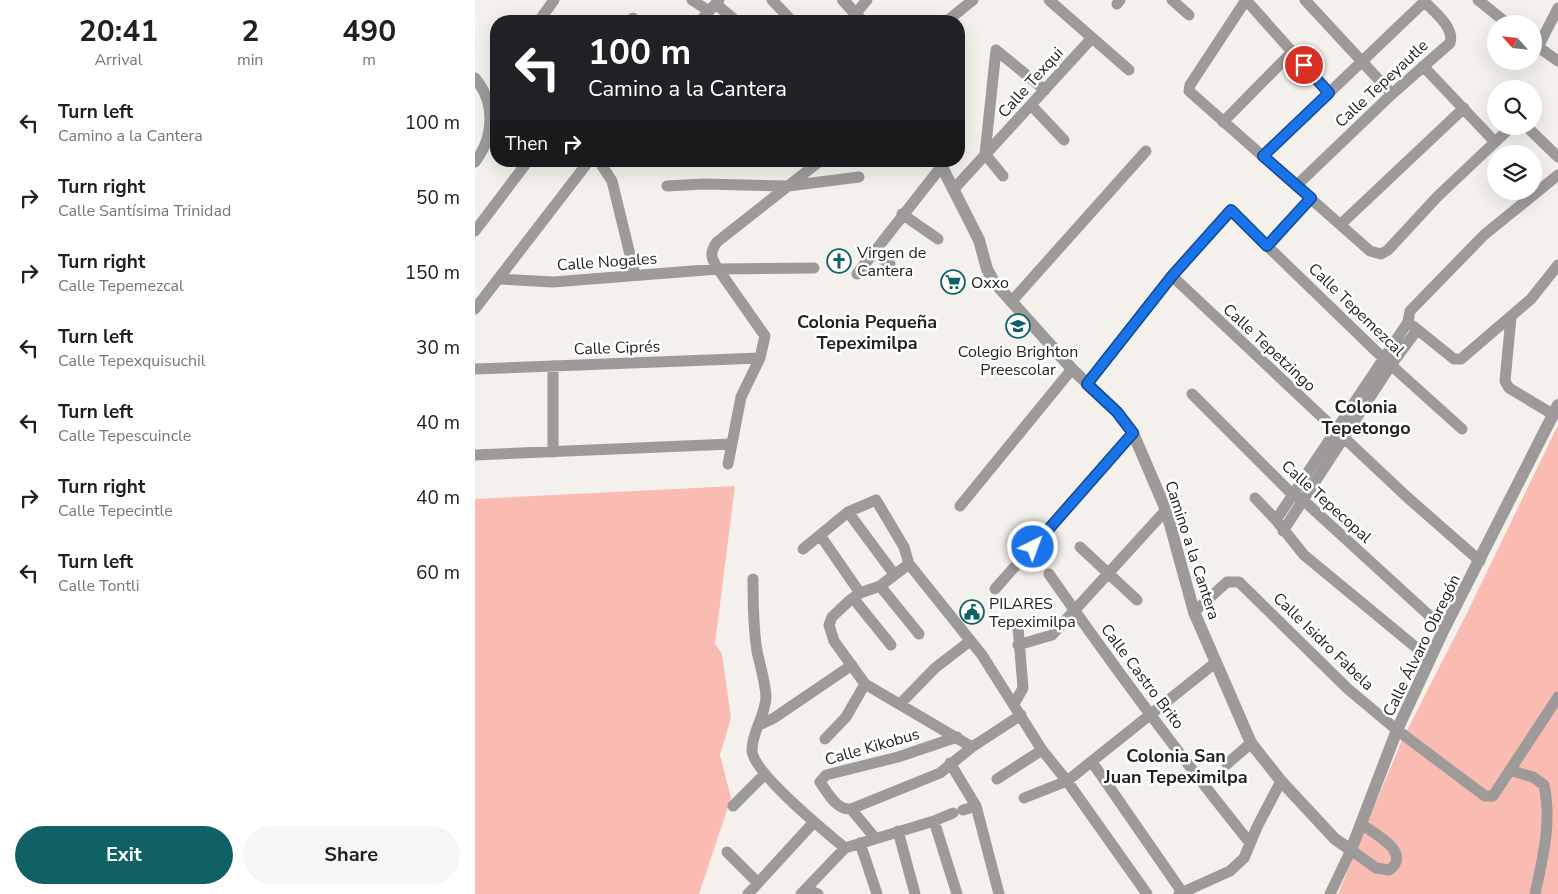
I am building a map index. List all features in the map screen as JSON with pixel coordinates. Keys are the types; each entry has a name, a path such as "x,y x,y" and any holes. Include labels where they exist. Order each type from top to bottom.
{"street":[{"path":"543,15 554,0"},
{"path":"692,0 714,5 728,15"},
{"path":"772,0 786,15"},
{"path":"843,0 857,15"},
{"path":"860,15 867,0"},
{"path":"954,15 973,0"},
{"path":"1049,0 1091,39 1129,70"},
{"path":"1172,0 1189,15"},
{"path":"1329,93 1246,0 1190,85 1189,91 1192,96 1297,185 1370,251 1381,254 1389,250 1437,197 1502,135"},
{"path":"1305,0 1392,94"},
{"path":"1478,0 1497,15"},
{"path":"1263,156 1423,1"},
{"name":"Calle Tepeyautle","path":"1297,185 1392,94 1450,43 1452,36 1450,30 1423,1"},
{"path":"705,15 714,5"},
{"path":"1543,34 1558,8"},
{"name":"Calle Texqui","path":"953,190 1091,39"},
{"path":"1003,176 985,154 996,50 1045,90"},
{"path":"1543,51 1558,61"},
{"path":"1223,122 1292,52"},
{"path":"1423,66 1495,142"},
{"path":"475,78 482,86 490,114"},
{"path":"475,105 487,103"},
{"path":"1031,105 1064,140"},
{"path":"1341,224 1464,108"},
{"path":"475,162 487,144 490,132"},
{"path":"1535,135 1558,157"},
{"path":"1011,302 1146,151"},
{"path":"475,231 523,167"},
{"path":"475,310 584,167"},
{"path":"603,167 612,181 635,275"},
{"path":"728,464 741,397 760,358 765,336 718,269 711,257 712,249 717,242 812,167"},
{"path":"857,274 938,167"},
{"name":"Camino a la Cantera","path":"942,167 979,240 987,269 994,282 1072,369 1117,412 1133,433 1166,510 1194,612 1251,743 1281,780 1335,839 1351,850"},
{"path":"1276,520 1297,496 1387,361 1407,322 1410,311 1484,235 1558,175"},
{"path":"667,186 704,184 788,186 859,177"},
{"path":"1267,246 1311,198"},
{"name":"Calle Tepemezcal","path":"1172,276 1231,210 1387,361 1462,429"},
{"path":"902,214 938,239"},
{"path":"873,253 890,264"},
{"path":"1407,322 1453,360 1457,360 1531,299 1558,265"},
{"name":"Calle Nogales","path":"499,279 553,282 718,269 814,268"},
{"path":"1087,384 1172,276"},
{"name":"Calle Tepetzingo","path":"1172,276 1339,434 1480,561"},
{"path":"1511,317 1505,381 1509,388 1556,410"},
{"path":"1387,361 1417,330"},
{"name":"Calle Ciprés","path":"475,369 760,358"},
{"path":"553,366 553,452"},
{"path":"960,506 1072,369"},
{"name":"Calle Tepecopal","path":"1192,394 1297,496 1444,629"},
{"name":"Calle Álvaro Obregón","path":"1330,894 1351,850 1397,730 1444,629 1556,410"},
{"path":"995,589 1133,433"},
{"path":"475,455 731,444"},
{"path":"1283,531 1297,496"},
{"path":"1255,498 1304,554 1430,660"},
{"path":"803,549 848,512 876,500 904,547 909,564 982,656 1042,750 1147,894"},
{"path":"1018,645 1052,635 1166,510"},
{"path":"848,512 893,574"},
{"path":"820,535 857,596 891,645"},
{"path":"1080,547 1137,600"},
{"path":"909,564 893,574 880,586 857,596 832,617 829,626 835,640 865,684 901,703 972,747"},
{"name":"Calle Castro Brito","path":"1049,574 1195,775 1250,843"},
{"path":"753,579 757,650 766,695 765,710 759,724 752,753 765,774 814,822 845,848"},
{"name":"Calle Isidro Fabela","path":"1194,612 1227,582 1239,582 1348,689 1397,730 1485,796 1493,796 1512,771"},
{"path":"880,586 919,634"},
{"path":"1014,704 1023,688 1018,627"},
{"name":"Calle Kikobus","path":"901,703 935,668 970,642"},
{"path":"1024,798 1067,782 1215,663"},
{"path":"759,724 774,718 851,664"},
{"path":"825,739 847,717 865,684"},
{"path":"1535,894 1545,851 1549,807 1544,785 1533,777 1512,771 1558,697"},
{"path":"851,808 941,773 950,763 972,747 1021,715"},
{"name":"Calle Kikobus","path":"875,838 851,808 844,809 839,806 820,782 821,778 898,757 957,737"},
{"path":"1227,764 1251,743"},
{"path":"997,779 1042,750"},
{"path":"1092,762 1181,893 1231,871 1245,858 1250,843 1281,780"},
{"path":"950,763 976,806 999,894"},
{"path":"733,806 765,774"},
{"path":"804,891 845,848 976,806"},
{"path":"934,821 957,894"},
{"path":"748,894 814,822"},
{"path":"1351,850 1382,871 1389,870 1396,862 1397,855 1394,848 1361,824"},
{"path":"898,831 915,894"},
{"path":"860,843 877,894"},
{"path":"727,852 758,883"},
{"path":"804,891 818,894"}],"shaded area":[{"path":"1558,425 1558,894 1338,894 1402,740 1467,613"},
{"path":"735,486 715,644 722,654 731,718 720,755 731,798 699,894 475,894 475,499"}],"place":[{"name":"Virgen de Cantera","path":"839,261"},
{"name":"Oxxo","path":"953,282"},
{"name":"Colegio Brighton Preescolar","path":"1018,326"},
{"name":"PILARES Tepeximilpa","path":"972,612"}],"district":[{"name":"Colonia Pequeña Tepeximilpa","path":"867,332"},
{"name":"Colonia Tepetongo","path":"1366,417"},
{"name":"Colonia San Juan Tepeximilpa","path":"1176,766"}],"route":[{"path":"1033,547 1133,433 1117,412 1087,384 1172,276 1231,210 1267,246 1311,198 1263,156 1329,93 1304,65"}]}
